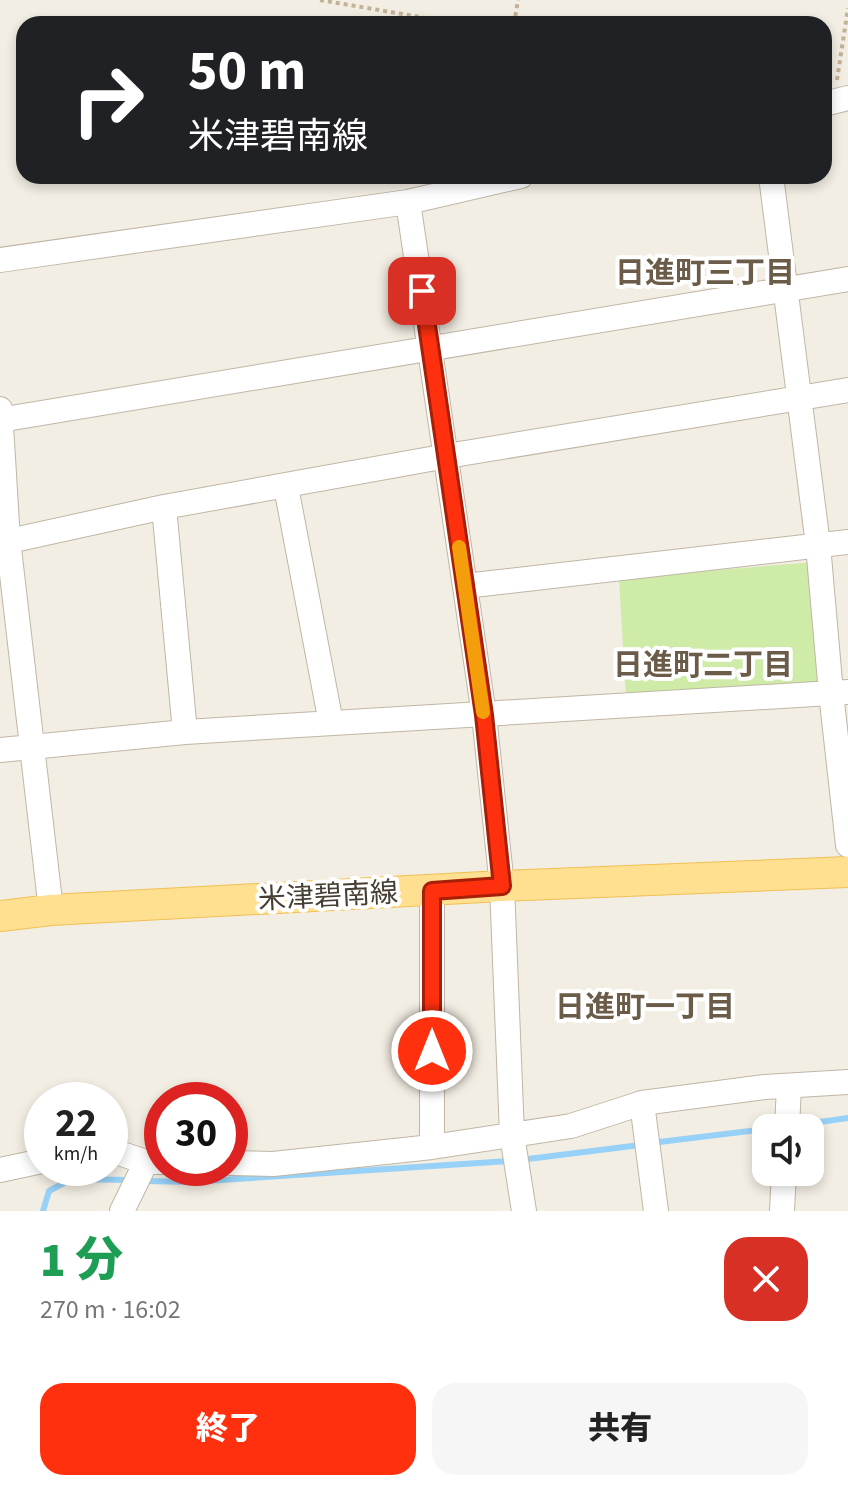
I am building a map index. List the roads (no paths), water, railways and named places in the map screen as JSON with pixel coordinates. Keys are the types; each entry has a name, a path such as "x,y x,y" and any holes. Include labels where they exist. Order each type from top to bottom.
{"main road":[{"name":"米津碧南線","path":"0,916 51,910 502,886 848,872"}],"street":[{"path":"0,260 408,202 486,184"},
{"path":"772,184 839,692 848,845"},
{"path":"408,202 484,715 502,886 512,1135 524,1211"},
{"path":"0,420 848,279"},
{"path":"4,542 164,507 447,456 848,390"},
{"path":"0,409 4,542 33,745 51,910"},
{"path":"286,487 331,723"},
{"path":"164,507 185,732"},
{"path":"465,586 848,542"},
{"path":"0,750 185,732 839,692"},
{"path":"432,891 432,1147"},
{"path":"248,1163 273,1164 432,1147 571,1126 642,1103 848,1082"},
{"path":"788,1114 789,1086"},
{"path":"642,1103 656,1211"},
{"path":"0,1170 24,1165"},
{"path":"125,1209 144,1178"},
{"path":"782,1211 783,1186"}],"waterway":[{"path":"824,1121 848,1118"},
{"path":"651,1143 752,1131"},
{"path":"520,1160 640,1145"},
{"path":"248,1178 509,1161"},
{"path":"43,1211 49,1191 71,1179 130,1180"}],"district":[{"name":"日進町三丁目","path":"705,273"},
{"name":"日進町二丁目","path":"703,665"},
{"name":"日進町一丁目","path":"645,1007"}]}
